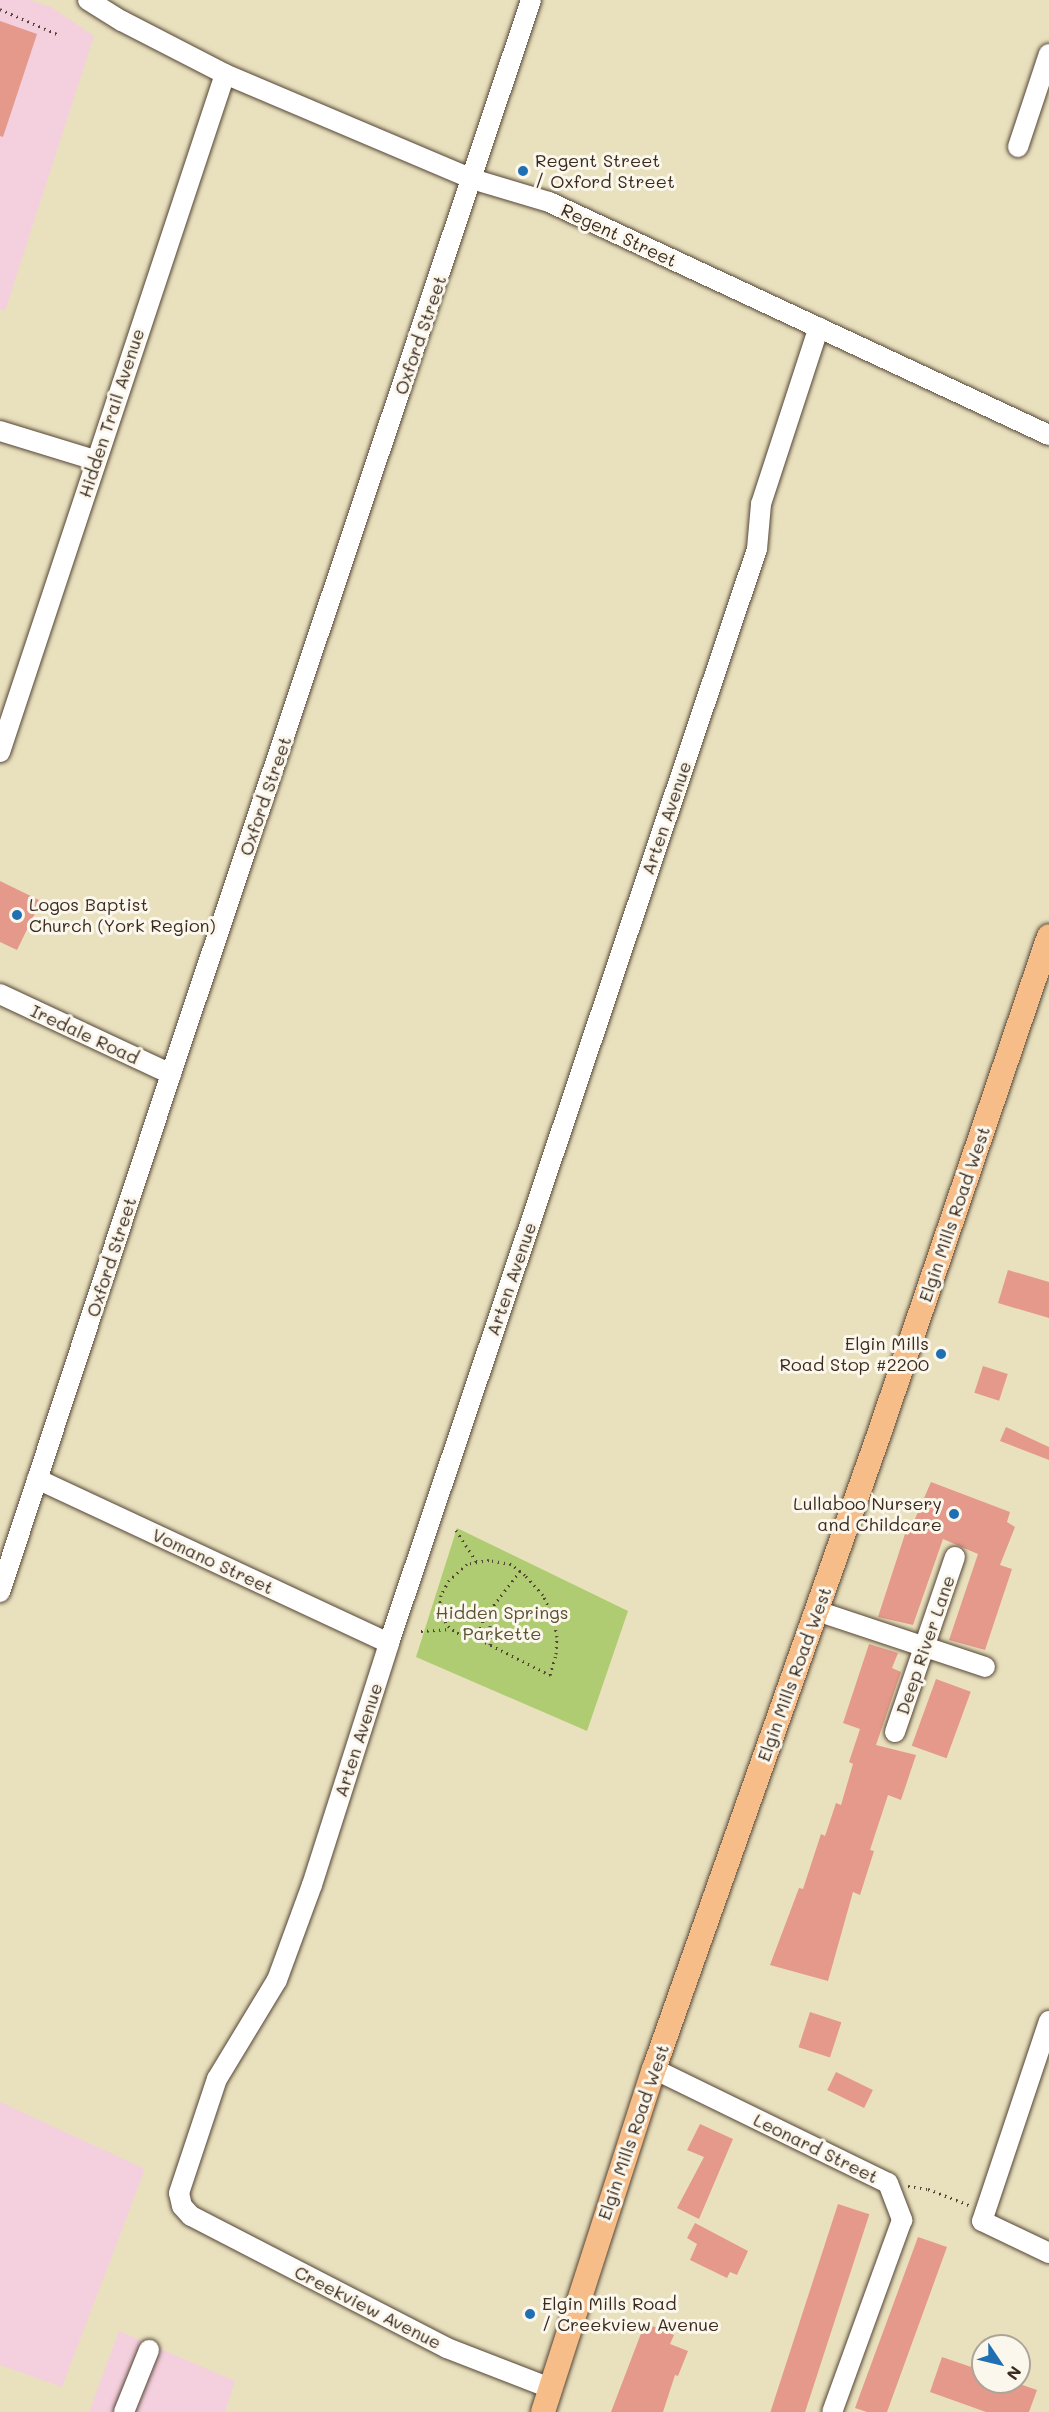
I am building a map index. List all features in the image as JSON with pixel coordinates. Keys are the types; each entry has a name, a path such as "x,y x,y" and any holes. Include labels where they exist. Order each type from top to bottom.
{"main road":[{"name":"Elgin Mills Road West","path":"543,2412 654,2070 817,1611 1049,936"}],"street":[{"name":"Regent Street","path":"88,0 123,21 225,74 472,179 549,202 1049,435"},
{"name":"Oxford Street","path":"0,1592 531,0"},
{"path":"1018,147 1049,54"},
{"name":"Hidden Trail Avenue","path":"0,752 95,460 225,74"},
{"name":"Arten Avenue","path":"191,2216 182,2206 179,2193 216,2079 277,1980 312,1885 389,1643 757,549 760,504 819,327"},
{"path":"0,431 95,460"},
{"name":"Iredale Road","path":"0,994 171,1074"},
{"name":"Vomano Street","path":"38,1479 389,1643"},
{"name":"Deep River Lane","path":"895,1732 955,1557"},
{"path":"817,1611 985,1667"},
{"path":"1049,2021 982,2221 1049,2253"},
{"name":"Leonard Street","path":"654,2070 888,2183 902,2220 832,2412"},
{"name":"Creekview Avenue","path":"191,2216 447,2348 550,2388"},
{"path":"124,2412 148,2350"}],"path":[{"path":"0,9 57,34"},
{"path":"456,1530 477,1562"},
{"path":"421,1631 452,1629 469,1634 550,1675 557,1646 553,1615 543,1595 511,1564 489,1560 467,1564 449,1580 441,1595 439,1611 452,1629"},
{"path":"490,1645 490,1610 520,1571"},
{"path":"469,1634 480,1628 484,1619 483,1612 477,1608 469,1608 468,1614 474,1616"},
{"path":"888,2183 928,2189 969,2206 972,2197"}],"shaded area":[{"path":"0,0 30,0 51,7 94,36 5,311 0,309"},
{"path":"0,2102 145,2169 62,2387 0,2365"},
{"path":"119,2331 235,2381 225,2412 89,2412"}],"green space":[{"name":"Hidden Springs Parkette","path":"457,1528 628,1611 587,1731 416,1657"}],"building":[{"path":"0,21 37,34 3,137 0,136"},
{"name":"Logos Baptist Church (York Region)","path":"0,881 41,901 17,950 0,942"},
{"path":"1008,1270 1049,1282 1049,1318 998,1303"},
{"path":"983,1366 1008,1374 999,1401 974,1393"},
{"path":"1006,1427 1049,1447 1049,1460 1000,1441"},
{"path":"931,1482 1010,1512 1007,1522 1015,1527 1000,1565 1012,1569 985,1650 949,1640 978,1554 943,1539 913,1625 878,1617 905,1534 908,1535"},
{"path":"869,1644 898,1653 892,1668 901,1672 876,1745 916,1755 901,1800 888,1795 870,1850 874,1851 860,1895 853,1892 828,1981 770,1965 799,1888 803,1889 821,1834 825,1836 836,1803 841,1805 853,1764 849,1762 860,1729 843,1723"},
{"path":"936,1679 971,1692 946,1758 912,1746"},
{"path":"810,2012 841,2022 830,2057 799,2047"},
{"path":"836,2072 873,2090 864,2108 827,2090"},
{"path":"700,2124 733,2139 699,2219 677,2208 704,2157 687,2150"},
{"path":"838,2204 869,2214 805,2412 770,2412"},
{"path":"695,2223 748,2251 737,2275 730,2272 727,2278 690,2260 697,2244 687,2238"},
{"path":"918,2237 947,2247 887,2412 867,2412 855,2408"},
{"path":"645,2323 674,2335 670,2344 688,2351 678,2376 675,2375 663,2412 611,2412"},
{"path":"942,2357 971,2367 971,2394 1031,2394 1031,2388 1037,2390 1029,2412 986,2412 930,2392"}],"place":[{"name":"Regent Street / Oxford Street","path":"523,171"},
{"name":"Logos Baptist Church (York Region)","path":"17,915"},
{"name":"Elgin Mills Road Stop #2200","path":"941,1354"},
{"name":"Lullaboo Nursery and Childcare","path":"954,1514"},
{"name":"Elgin Mills Road / Creekview Avenue","path":"530,2314"}]}
